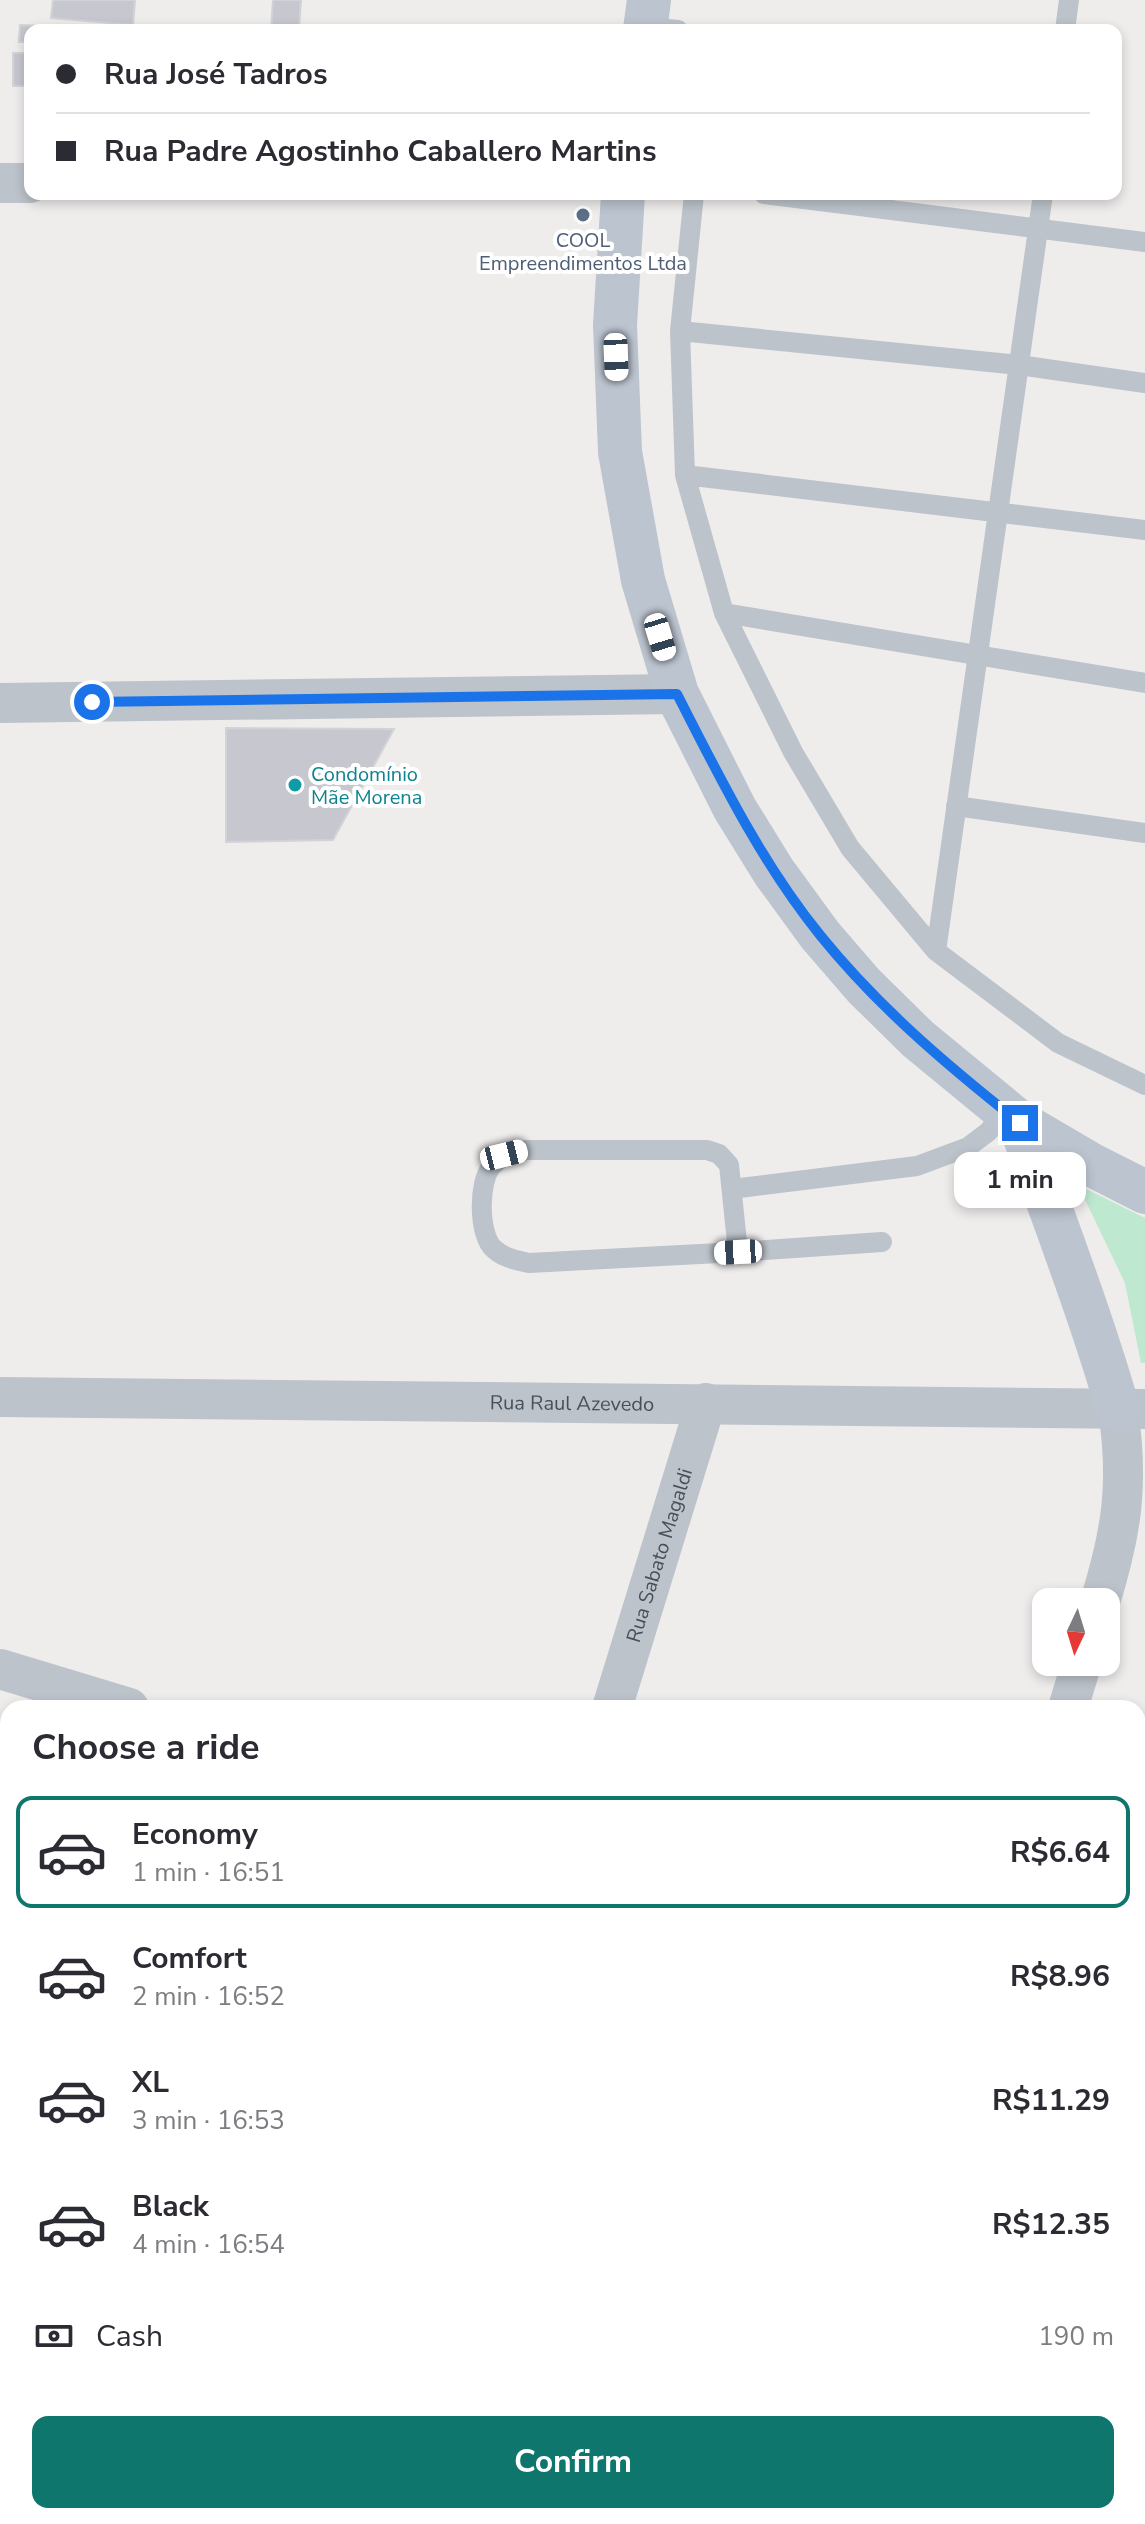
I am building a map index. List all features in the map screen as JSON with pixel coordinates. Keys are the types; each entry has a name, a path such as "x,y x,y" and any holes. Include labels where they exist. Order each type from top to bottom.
{"street":[{"path":"0,183 24,183"},
{"path":"623,200 615,325 620,452 643,580 677,694 735,809 774,872 820,935 864,986 918,1039 1013,1118 1090,1164 1145,1192"},
{"path":"0,703 677,694"},
{"path":"1013,1118 1131,1409 1124,1455 1122,1506 1114,1555 1104,1588"},
{"name":"Rua Raul Azevedo","path":"0,1397 1131,1409"},
{"name":"Rua Sabato Magaldi","path":"614,1700 706,1403"},
{"path":"0,1669 103,1700"},
{"path":"1070,1700 1078,1676"}],"lane":[{"path":"1066,24 1069,0"},
{"path":"693,200 680,331 685,475 724,613 793,752 850,848 936,951 1058,1043 1145,1085"},
{"path":"811,200 1145,242"},
{"path":"936,951 1042,200"},
{"path":"680,331 1019,365 1145,383"},
{"path":"685,475 1145,530"},
{"path":"724,613 1145,683"},
{"path":"956,806 1145,833"},
{"path":"732,1189 917,1166 968,1147 1013,1118"},
{"path":"738,1252 729,1165 719,1154 707,1150 526,1150 504,1155 489,1169 483,1190 482,1230 492,1248 509,1259 529,1263 738,1252 882,1242"}],"green space":[{"path":"1078,1185 1145,1218 1145,1363 1141,1363 1125,1283"}],"building":[{"path":"53,0 135,0 133,24 51,18"},
{"path":"273,0 301,0 299,24 271,24"},
{"path":"20,25 24,25 24,42 19,42"},
{"path":"13,53 24,53 24,86 13,86"},
{"name":"Condomínio Mãe Morena","path":"226,728 394,729 333,840 226,842"}],"place":[{"name":"COOL Empreendimentos Ltda","path":"583,215"},
{"name":"Condomínio Mãe Morena","path":"295,785"}],"route":[{"path":"92,702 677,694 735,809 774,872 820,935 864,986 918,1039 1020,1123"}]}
